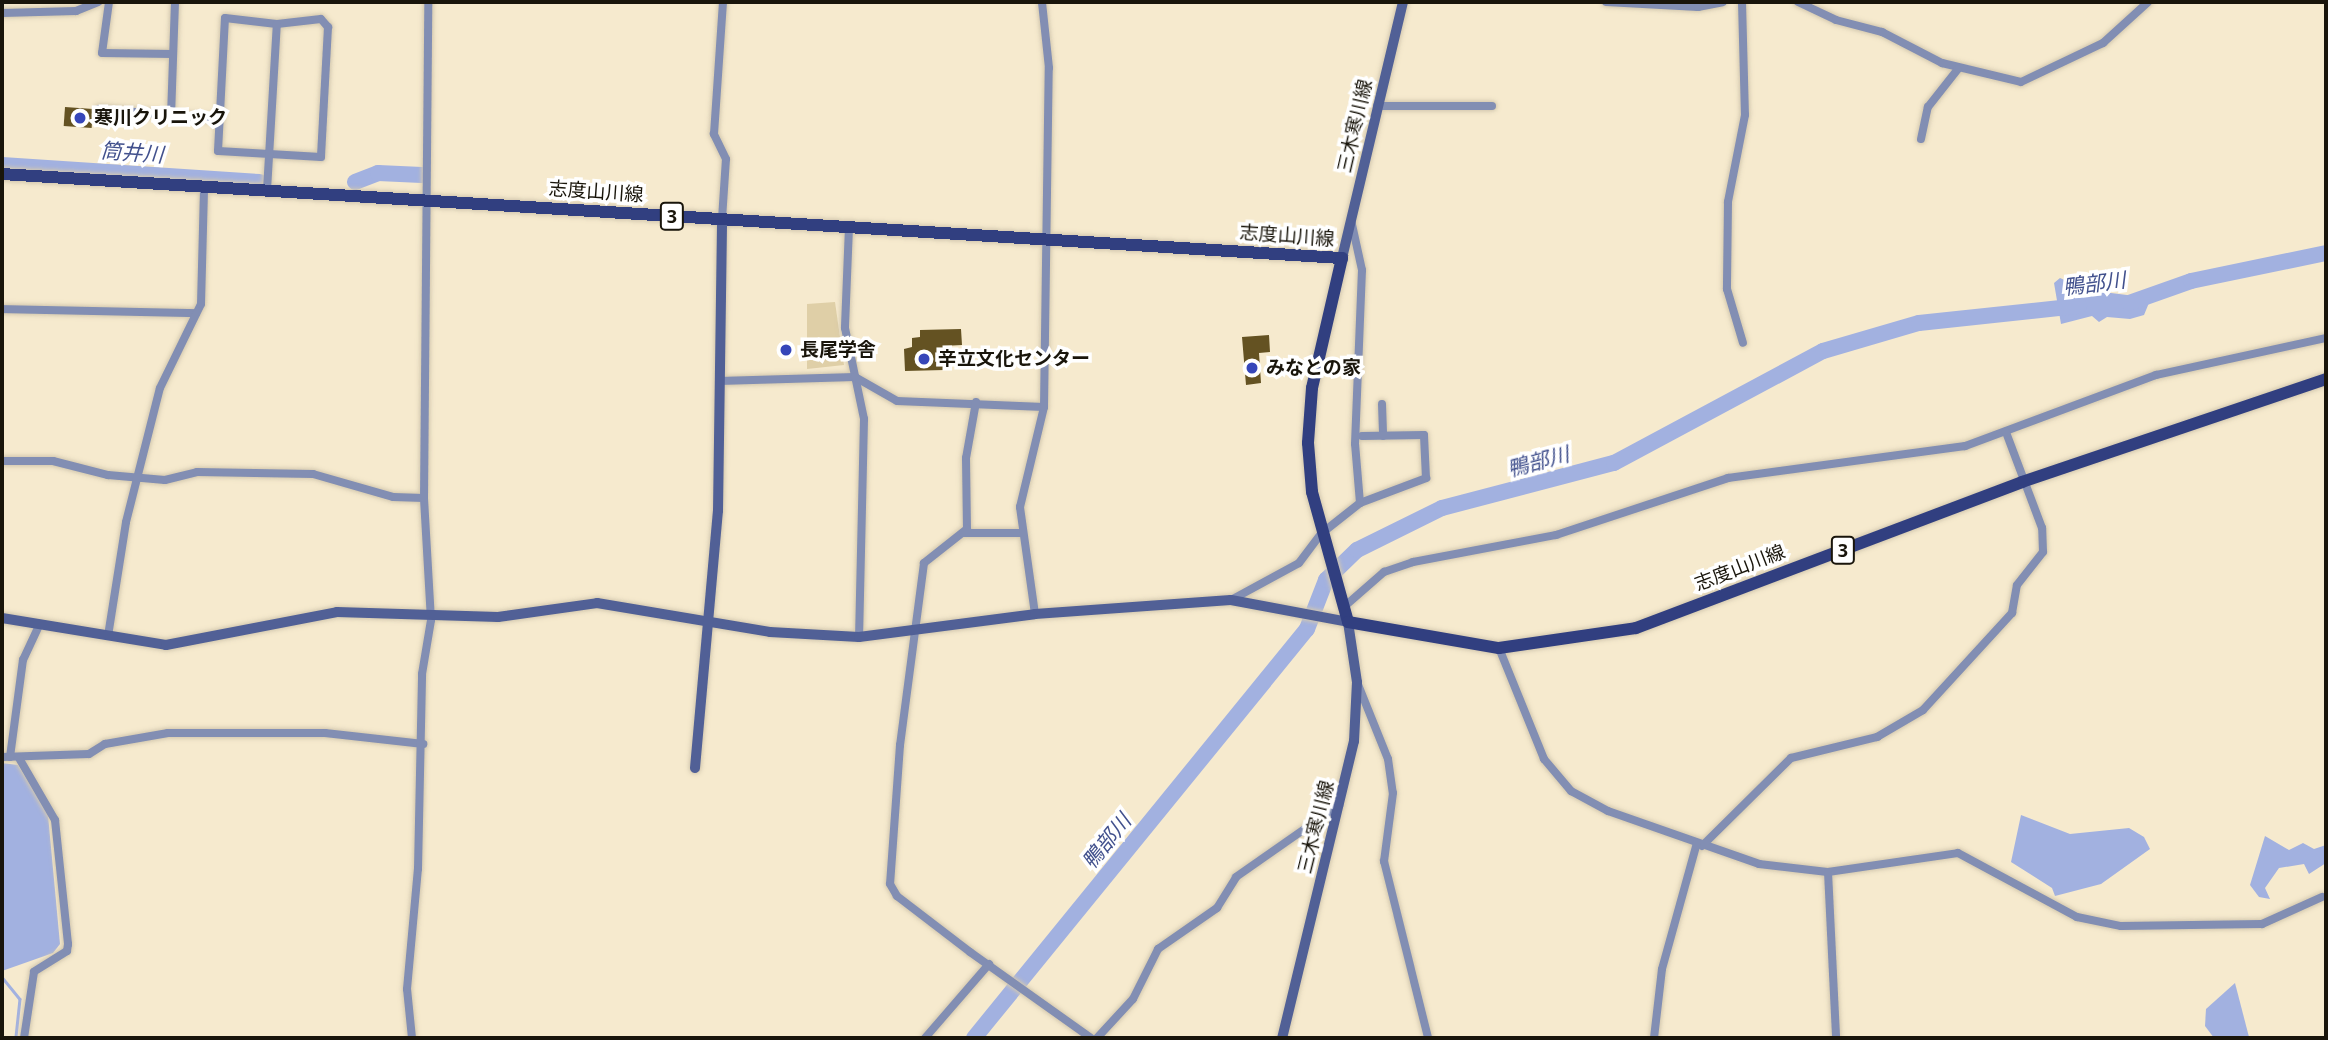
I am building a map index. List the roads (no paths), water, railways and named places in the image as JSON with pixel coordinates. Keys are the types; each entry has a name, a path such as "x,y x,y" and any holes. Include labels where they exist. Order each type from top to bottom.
{"main road":[{"name":"志度山川線","path":"2,174 1342,258 1308,417 1309,472 1323,536 1348,622 1499,648 1636,628 2022,482 2326,379"}],"street":[{"path":"2,13 76,11 98,2"},
{"path":"109,2 102,53 173,54"},
{"path":"171,115 175,2"},
{"path":"412,1038 407,989 423,744 422,674 429,614 424,498 428,2"},
{"path":"695,768 718,511 722,219 726,159 714,134 723,2"},
{"path":"1035,614 1023,533 1024,478 1042,432 1044,407 1043,239 1049,68 1042,2"},
{"name":"三木寒川線","path":"1342,258 1403,2"},
{"path":"1606,2 1698,7 1723,2"},
{"path":"1742,2 1745,115 1728,202 1727,289 1743,343"},
{"path":"1798,2 1836,20 1882,32 1958,69 2033,80 2103,43 2148,2"},
{"path":"225,18 277,24 321,19 328,27 321,157 218,151 225,18"},
{"path":"267,190 277,24"},
{"path":"1921,139 1928,107 1958,69"},
{"path":"1377,106 1492,106"},
{"path":"99,109 220,119"},
{"path":"108,636 136,478 160,388 196,313 204,186"},
{"path":"1351,220 1362,270 1355,444 1360,503"},
{"path":"849,227 844,317 864,419 859,637"},
{"path":"2,309 196,313"},
{"path":"1344,604 1377,576 1413,562 1556,535 1715,482 1965,446 2156,375 2326,338"},
{"path":"719,381 855,377 897,401 976,402 1044,407"},
{"path":"963,533 976,402"},
{"path":"1382,404 1383,436"},
{"path":"1654,1038 1662,969 1700,844 1791,758 1877,737 1923,710 1947,687 2012,613 2017,585 2040,563 2042,528 2022,482 2006,432"},
{"path":"1231,600 1299,563 1323,536 1360,503 1426,478 1424,436 1362,436"},
{"path":"2,461 53,461 136,478 165,480 197,472 313,474 393,497 424,498"},
{"path":"1023,533 963,533 924,564 900,745 890,884 897,896 1091,1038"},
{"path":"2,618 175,645 337,612 499,617 608,604 771,632 859,637 916,632 1035,614 1231,600 1278,606 1348,622"},
{"name":"三木寒川線","path":"1282,1038 1354,741 1357,682 1348,622"},
{"path":"24,1038 34,972 67,951 68,944 55,820 10,757 23,660 39,625"},
{"path":"1499,648 1532,735 1556,776 1608,811 1783,871 1828,872 1958,853 2077,917 2147,927 2262,924 2322,897"},
{"path":"1357,682 1388,759 1393,793 1384,861 1428,1038"},
{"path":"10,757 89,754 105,744 167,733 325,733 423,744"},
{"path":"1097,1038 1133,999 1158,949 1217,908 1236,877 1339,805"},
{"path":"1828,872 1836,1038"},
{"path":"925,1038 993,966"}],"water":[{"path":"2060,278 2087,290 2151,298 2144,315 2130,319 2107,317 2099,322 2092,316 2061,324 2054,283"},
{"path":"2,763 18,765 48,815 60,944 53,953 2,971"},
{"path":"2021,815 2070,834 2129,828 2144,837 2150,849 2101,884 2055,896 2052,888 2011,862"},
{"path":"2265,836 2289,850 2303,843 2314,849 2326,845 2326,863 2309,874 2304,864 2279,868 2265,888 2270,899 2259,897 2250,885"},
{"path":"2235,983 2249,1037 2214,1038 2205,1026 2206,1009"}],"waterway":[{"name":"筒井川","path":"2,165 259,182"},
{"name":"筒井川","path":"355,182 378,173 422,175"},
{"name":"鴨部川","path":"2129,303 2191,281 2326,253"},
{"name":"鴨部川","path":"974,1038 1307,629 1326,580 1357,550 1442,508 1614,463 1823,351 1919,323 2079,306"},
{"path":"2,977 20,999 16,1038"}],"place":[{"name":"寒川クリニック","path":"80,118"},
{"name":"長尾学舎","path":"786,350"},
{"name":"辛立文化センター","path":"924,359"},
{"name":"みなとの家","path":"1252,368"}]}
